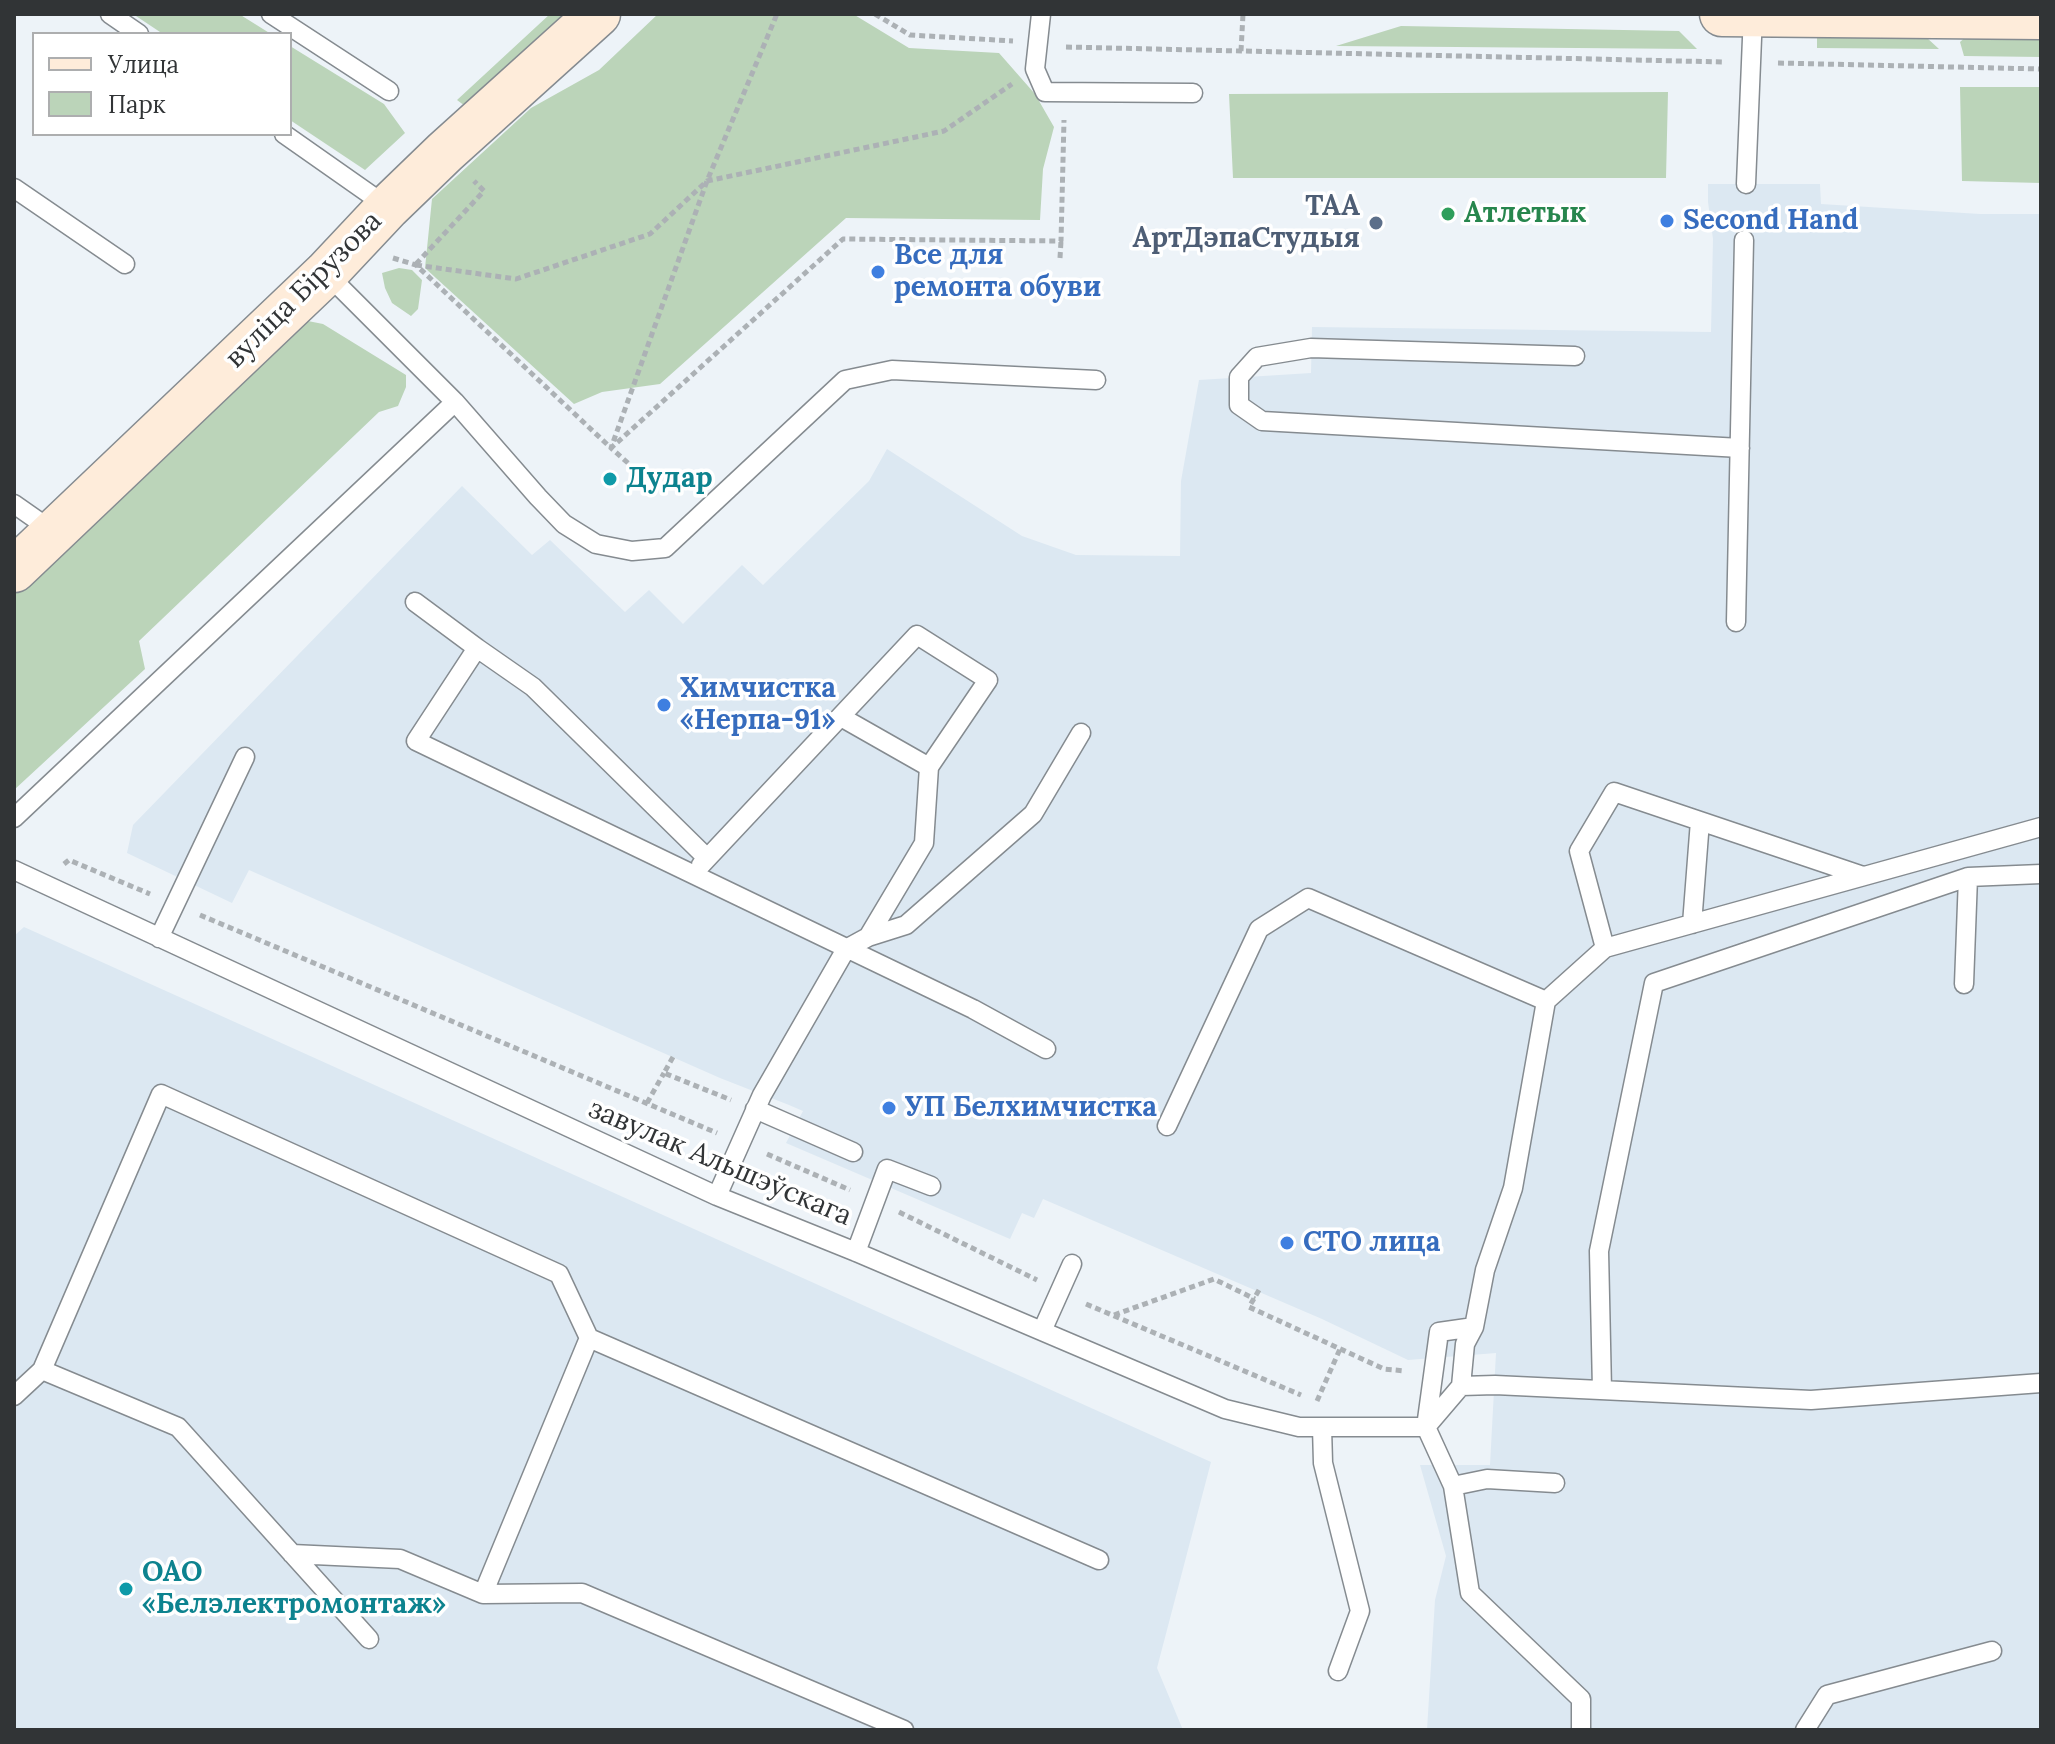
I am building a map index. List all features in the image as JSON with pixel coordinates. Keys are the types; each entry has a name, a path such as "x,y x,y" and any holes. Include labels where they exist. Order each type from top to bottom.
{"street":[{"name":"вуліца Бірузова","path":"14,570 340,259 388,207 598,14"},
{"path":"1722,14 2041,17"}],"lane":[{"path":"110,14 136,32"},
{"path":"271,14 389,91"},
{"path":"1041,14 1035,69 1045,92 1193,93"},
{"path":"1746,184 1753,14"},
{"path":"287,136 388,207"},
{"path":"14,188 125,264"},
{"path":"1736,622 1744,240"},
{"path":"340,259 455,402 564,524 596,544 632,551 665,548 845,380 892,370 1096,380"},
{"path":"1575,356 1311,348 1257,357 1239,377 1239,405 1262,421 1740,448"},
{"path":"14,818 455,402"},
{"path":"14,504 54,532"},
{"path":"415,602 533,687 707,858"},
{"path":"693,873 917,635 988,680 929,767 924,843 868,937"},
{"path":"477,648 416,741 468,769 693,873 973,1009 1046,1049"},
{"path":"841,717 929,767"},
{"path":"717,1196 755,1109 846,949 868,937 906,925 1033,814 1081,733"},
{"path":"159,938 245,757"},
{"path":"1605,948 1579,851 1614,792 1863,876"},
{"path":"1692,924 1700,821"},
{"path":"1426,1427 1461,1386 1465,1344 1474,1327 1485,1270 1513,1188 1546,1001 1605,948 2041,827"},
{"name":"завулак Альшэўскага","path":"14,870 717,1196 1225,1409 1299,1427 1426,1427"},
{"path":"1602,1390 1599,1251 1654,983 1968,877 2041,874"},
{"path":"1964,984 1968,877"},
{"path":"1167,1126 1259,929 1308,898 1546,1001"},
{"path":"14,1396 42,1370 161,1094 559,1274 589,1338 1099,1560"},
{"path":"755,1109 853,1152"},
{"path":"856,1252 887,1169 931,1186"},
{"path":"1042,1331 1072,1264"},
{"path":"1474,1327 1439,1332 1426,1427 1453,1486 1470,1593 1581,1699 1581,1730"},
{"path":"483,1594 589,1338"},
{"path":"42,1370 178,1427 369,1639"},
{"path":"1461,1386 1811,1400 2041,1383"},
{"path":"1322,1427 1323,1463 1360,1611 1338,1671"},
{"path":"1453,1486 1487,1479 1555,1483"},
{"path":"292,1554 400,1559 483,1594 582,1593 904,1730"},
{"path":"1805,1730 1827,1695 1992,1651"}],"path":[{"path":"611,448 707,181 777,14"},
{"path":"875,14 910,35 1036,42 1066,47 2041,69"},
{"path":"1241,51 1243,14"},
{"path":"340,259 416,265 516,279 650,234 707,181 944,131 1066,47"},
{"path":"1060,258 1066,47"},
{"path":"611,448 843,239 1061,241"},
{"path":"416,265 628,463"},
{"path":"39,881 69,860 874,1200 1113,1316 1317,1402 1340,1349"},
{"path":"647,1103 673,1057"},
{"path":"664,1073 755,1109"},
{"path":"1113,1316 1214,1279 1255,1299"},
{"path":"1259,1290 1249,1307 1384,1369 1434,1373"}],"shaded area":[{"path":"1708,184 1820,184 1821,204 1980,214 2041,214 2041,1730 1427,1730 1435,1600 1446,1556 1420,1465 1490,1465 1496,1353 1408,1360 1322,1319 1043,1199 1034,1218 1022,1213 1010,1239 786,1143 803,1111 720,1078 249,870 232,903 127,853 133,825 462,486 532,555 550,540 625,612 649,590 683,624 742,565 763,585 869,481 887,449 1022,536 1076,555 1180,556 1181,481 1199,380 1311,373 1312,327 1711,332 1713,239"},
{"path":"24,927 1211,1462 1157,1668 1183,1730 14,1730 14,936"}],"green space":[{"path":"133,14 239,14 268,32 160,32"},
{"path":"550,14 564,14 465,106 457,100"},
{"path":"658,14 853,14 909,48 999,53 1035,94 1054,127 1043,169 1040,220 846,218 660,384 602,392 574,404 425,268 432,199 531,108 599,70"},
{"path":"1401,26 1679,31 1697,49 1336,46"},
{"path":"1817,34 1926,37 1939,49 1817,48"},
{"path":"1968,35 2041,35 2041,57 1964,56 1960,42"},
{"path":"292,47 384,104 405,133 365,170 292,121"},
{"path":"1960,87 2041,87 2041,183 1962,181"},
{"path":"1668,92 1666,178 1233,178 1229,94"},
{"path":"399,268 412,270 422,280 418,309 411,316 392,303 385,288 382,273"},
{"path":"308,321 323,324 406,375 406,387 398,406 379,412 139,641 145,669 14,790 14,593 293,324"}],"place":[{"name":"Атлетык","path":"1448,214"},
{"name":"Second Hand","path":"1667,221"},
{"name":"ТАА АртДэпаСтудыя","path":"1376,223"},
{"name":"Все для ремонта обуви","path":"878,272"},
{"name":"Дудар","path":"610,479"},
{"name":"Химчистка «Нерпа-91»","path":"664,705"},
{"name":"УП Белхимчистка","path":"889,1108"},
{"name":"СТО лица","path":"1287,1243"},
{"name":"ОАО «Белэлектромонтаж»","path":"126,1589"}]}
